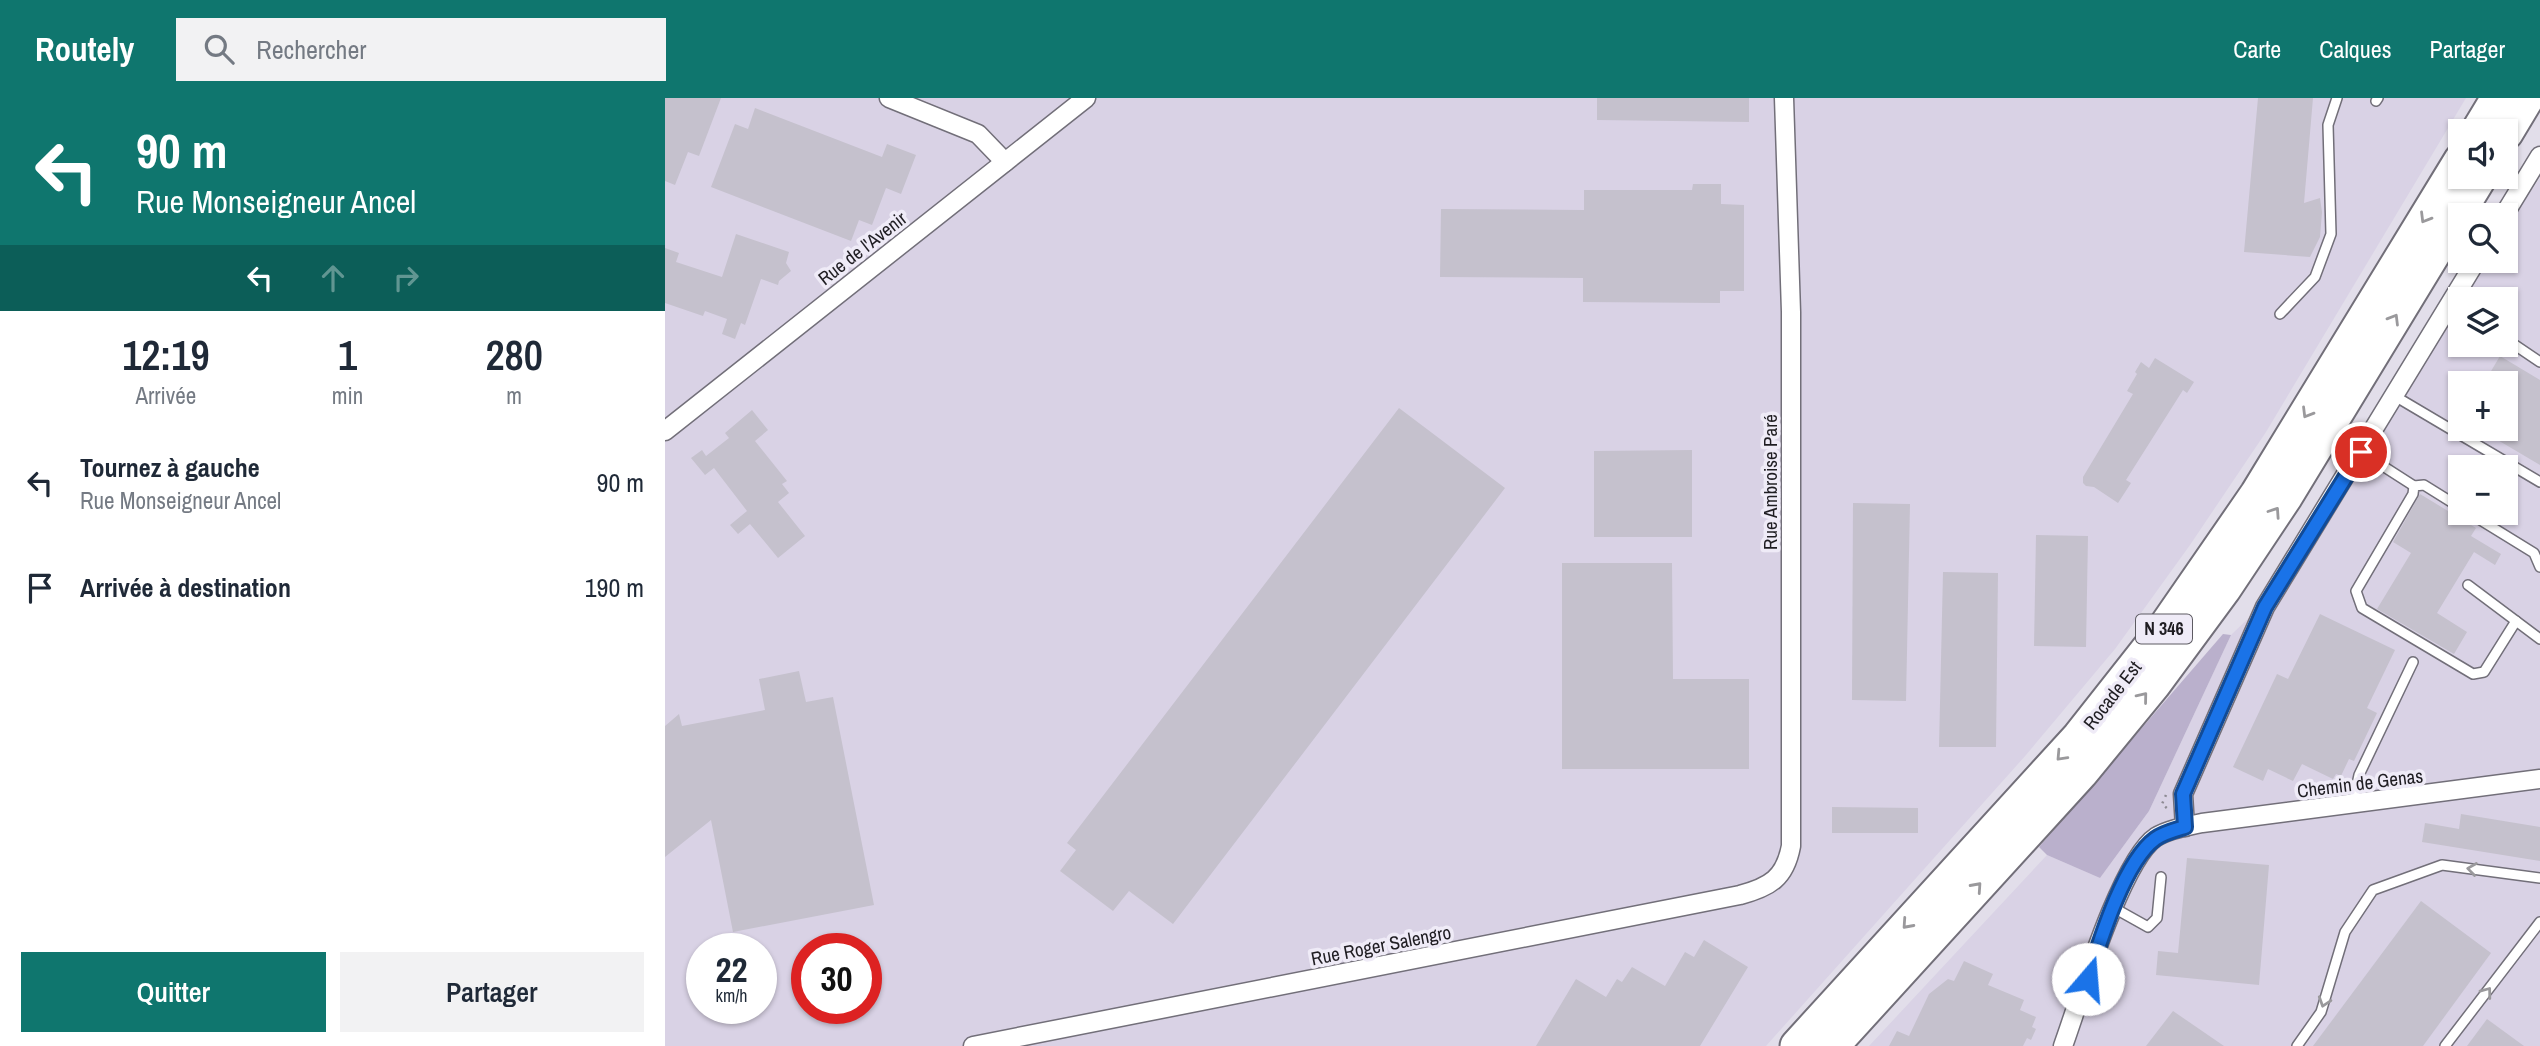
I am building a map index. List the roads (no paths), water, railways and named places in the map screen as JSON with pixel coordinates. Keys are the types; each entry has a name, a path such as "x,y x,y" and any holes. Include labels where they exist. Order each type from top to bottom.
{"highway":[{"path":"2485,119 2498,98"},
{"path":"2514,119 2527,98"},
{"name":"Rocade Est","path":"1797,1046 2079,737 2161,633 2257,494 2448,181"},
{"name":"Rocade Est","path":"1832,1046 2081,773 2154,684 2224,589 2285,496 2473,189"}],"street":[{"path":"889,98 978,134 1005,162"},
{"name":"Rue de l'Avenir","path":"665,432 1086,98"},
{"name":"Rue Ambroise Paré","path":"1784,98 1791,312 1791,846 1787,865"},
{"path":"2511,203 2540,156"},
{"path":"2185,827 2183,794 2265,607 2393,395 2448,318"},
{"name":"Chemin de Genas","path":"2063,1046 2127,876 2142,850 2157,837 2185,827 2540,779"},
{"name":"Rue Roger Salengro","path":"973,1046 1740,895 1759,890 1776,878 1787,865"}],"lane":[{"path":"2280,314 2315,277 2331,234 2328,125 2337,98"},
{"path":"2518,346 2540,362"},
{"path":"2393,395 2540,482"},
{"path":"2361,452 2414,486 2424,485 2448,500"},
{"path":"2414,486 2413,494 2356,591 2362,608 2473,674 2484,672 2516,621"},
{"path":"2488,525 2534,553 2540,567"},
{"path":"2468,586 2540,639"},
{"path":"2356,804 2359,775 2413,662"},
{"path":"2297,1046 2321,1012 2344,932 2373,890 2442,865 2540,878"},
{"path":"2114,908 2148,927 2157,918 2161,877"},
{"path":"2445,1046 2540,922"}]}
